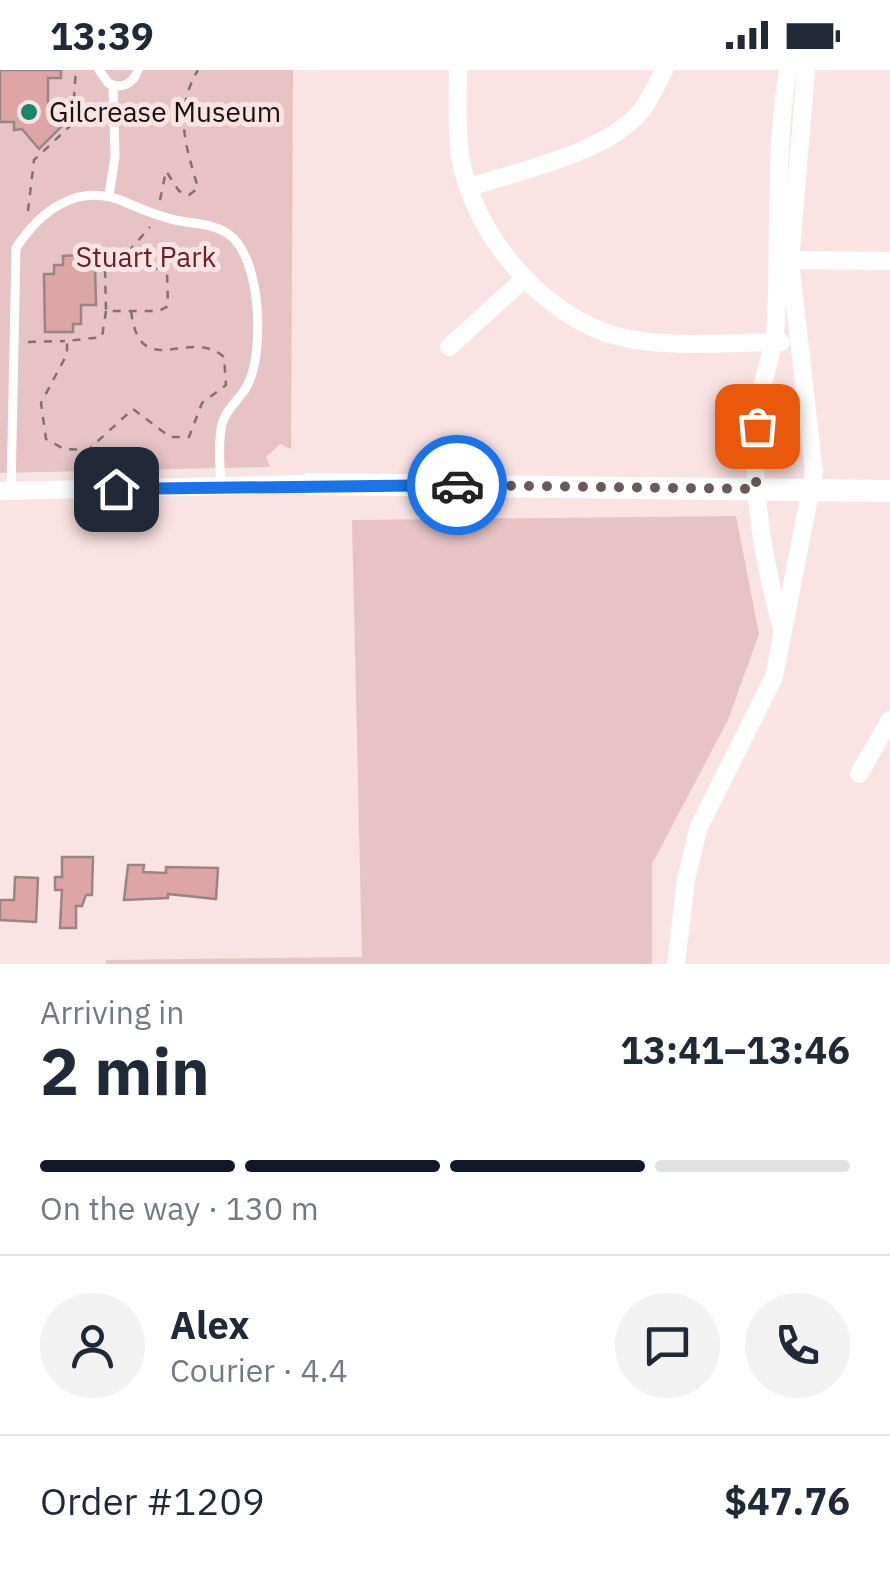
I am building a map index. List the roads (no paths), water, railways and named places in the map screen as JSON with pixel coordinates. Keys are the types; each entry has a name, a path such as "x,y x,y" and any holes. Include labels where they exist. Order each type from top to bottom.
{"street":[{"path":"458,70 460,156 470,187 498,243 525,278 568,314 617,336 671,344 797,342"},
{"path":"470,187 581,150 612,134 642,110 664,70"},
{"path":"676,964 695,840 774,677 811,490 813,437 783,260 778,139 788,70"},
{"path":"782,631 770,584 756,489 758,404 773,342 806,70"},
{"path":"783,260 890,262"},
{"path":"449,346 525,278"},
{"path":"5,491 309,484 890,491"},
{"path":"859,774 890,720"}],"lane":[{"path":"100,70 114,86 115,156 109,196"},
{"path":"114,86 126,85 138,70"},
{"path":"5,491 16,248 35,218 64,202 109,196 230,235 257,299 255,365 247,387 224,418 221,487"}],"place":[{"name":"Gilcrease Museum","path":"29,112"}],"park label":[{"name":"Stuart Park","path":"146,257"}]}
